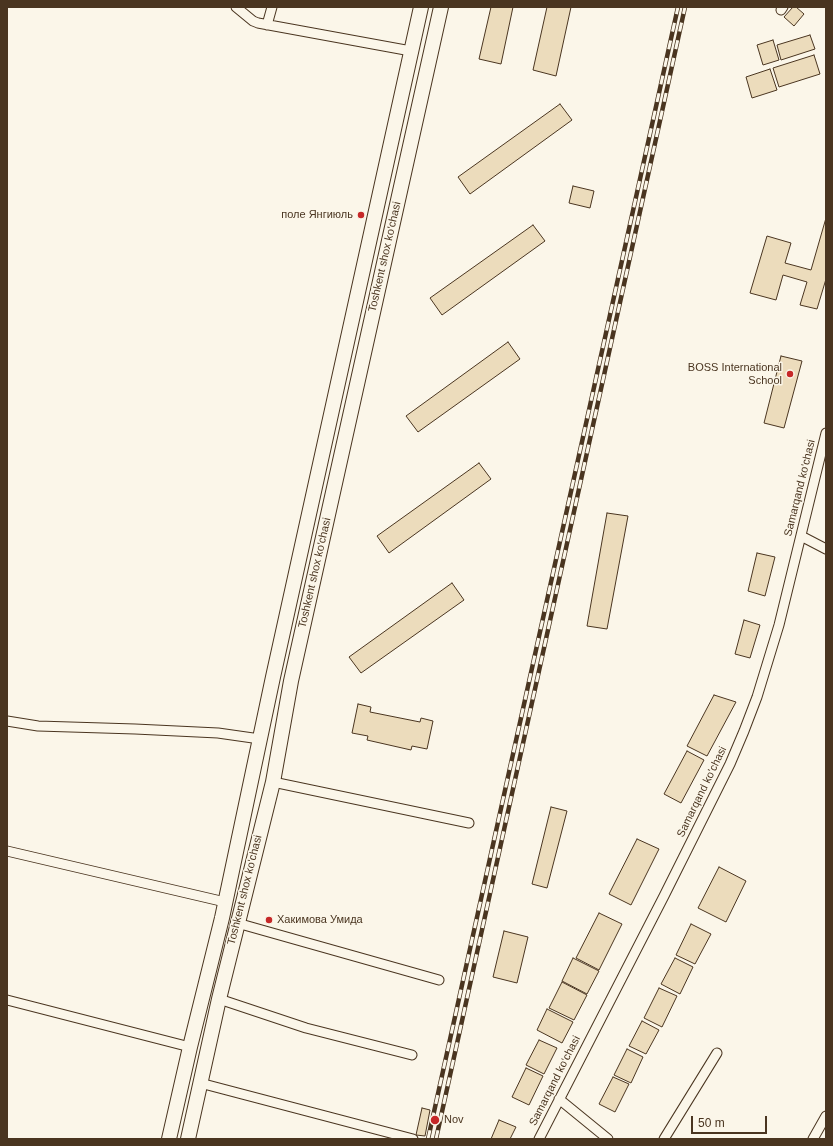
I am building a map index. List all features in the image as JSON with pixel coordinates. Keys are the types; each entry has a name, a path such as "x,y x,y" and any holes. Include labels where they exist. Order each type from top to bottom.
{"main road":[{"name":"Toshkent shox ko'chasi","path":"169,1139 222,918 273,677 421,7"},
{"name":"Toshkent shox ko'chasi","path":"188,1139 219,998 272,782 290,681 441,7"},
{"path":"273,677 290,681"}],"street":[{"path":"236,7 253,21 267,25 411,51"},
{"path":"267,25 272,7"},
{"name":"Samarqand ko'chasi","path":"539,1139 664,896 737,748 753,709 779,625 826,433"},
{"path":"801,536 826,549"},
{"path":"7,721 38,726 128,728 218,734 260,739"},
{"path":"272,782 469,823"},
{"path":"7,851 225,902"},
{"path":"237,923 439,980"},
{"path":"219,998 306,1028 412,1055"},
{"path":"7,1000 190,1047"},
{"path":"664,1139 717,1053"},
{"path":"200,1083 412,1139"},
{"path":"559,1099 608,1139"},
{"path":"813,1139 826,1116"}],"building":[{"path":"491,7 513,7 501,64 479,59"},
{"path":"547,7 571,7 556,76 533,70"},
{"path":"793,7 796,7 804,14 794,26 784,17"},
{"path":"810,35 815,49 781,60 777,45"},
{"path":"773,40 779,60 763,65 757,45"},
{"path":"814,55 820,74 779,87 773,68"},
{"path":"770,69 777,90 752,98 746,77"},
{"path":"560,104 572,120 470,194 458,177"},
{"path":"573,186 594,191 590,208 569,203"},
{"path":"826,218 826,279 817,309 800,305 807,282 783,275 776,300 750,293 767,236 791,243 785,263 811,270"},
{"path":"533,225 545,241 442,315 430,298"},
{"path":"508,342 520,359 418,432 406,416"},
{"path":"781,356 802,361 784,428 764,423"},
{"path":"479,463 491,479 389,553 377,536"},
{"path":"607,513 628,516 607,629 587,626"},
{"path":"757,553 775,557 765,596 748,591"},
{"path":"452,583 464,600 361,673 349,657"},
{"path":"744,620 760,625 750,658 735,654"},
{"path":"714,695 736,702 707,756 687,746"},
{"path":"358,704 371,707 370,712 420,722 421,718 433,721 427,749 412,746 411,750 367,740 368,736 352,733"},
{"path":"687,751 704,760 681,803 664,794"},
{"path":"551,807 567,811 547,888 532,884"},
{"path":"637,839 659,849 631,905 609,894"},
{"path":"719,867 746,881 726,922 698,908"},
{"path":"599,913 622,924 599,970 576,958"},
{"path":"691,924 711,934 695,964 676,955"},
{"path":"504,931 528,937 517,983 493,977"},
{"path":"573,958 599,971 587,994 562,981"},
{"path":"675,958 693,967 680,994 661,984"},
{"path":"562,982 587,995 574,1020 549,1008"},
{"path":"659,988 677,996 662,1027 644,1018"},
{"path":"547,1009 573,1022 562,1043 537,1030"},
{"path":"642,1021 659,1030 646,1054 629,1046"},
{"path":"539,1040 557,1048 544,1074 526,1065"},
{"path":"627,1049 643,1057 631,1083 614,1075"},
{"path":"526,1068 543,1076 529,1105 512,1097"},
{"path":"613,1077 629,1084 615,1112 599,1104"},
{"path":"422,1108 430,1110 425,1136 416,1135"},
{"path":"499,1120 516,1127 510,1139 491,1139"}],"railway":[{"path":"428,1139 678,7"},
{"path":"436,1139 685,7"}],"place":[{"name":"поле Янгиюль","path":"361,215"},
{"name":"BOSS International School","path":"790,374"},
{"name":"Хакимова Умида","path":"269,920"},
{"name":"Nov","path":"435,1120"}]}
